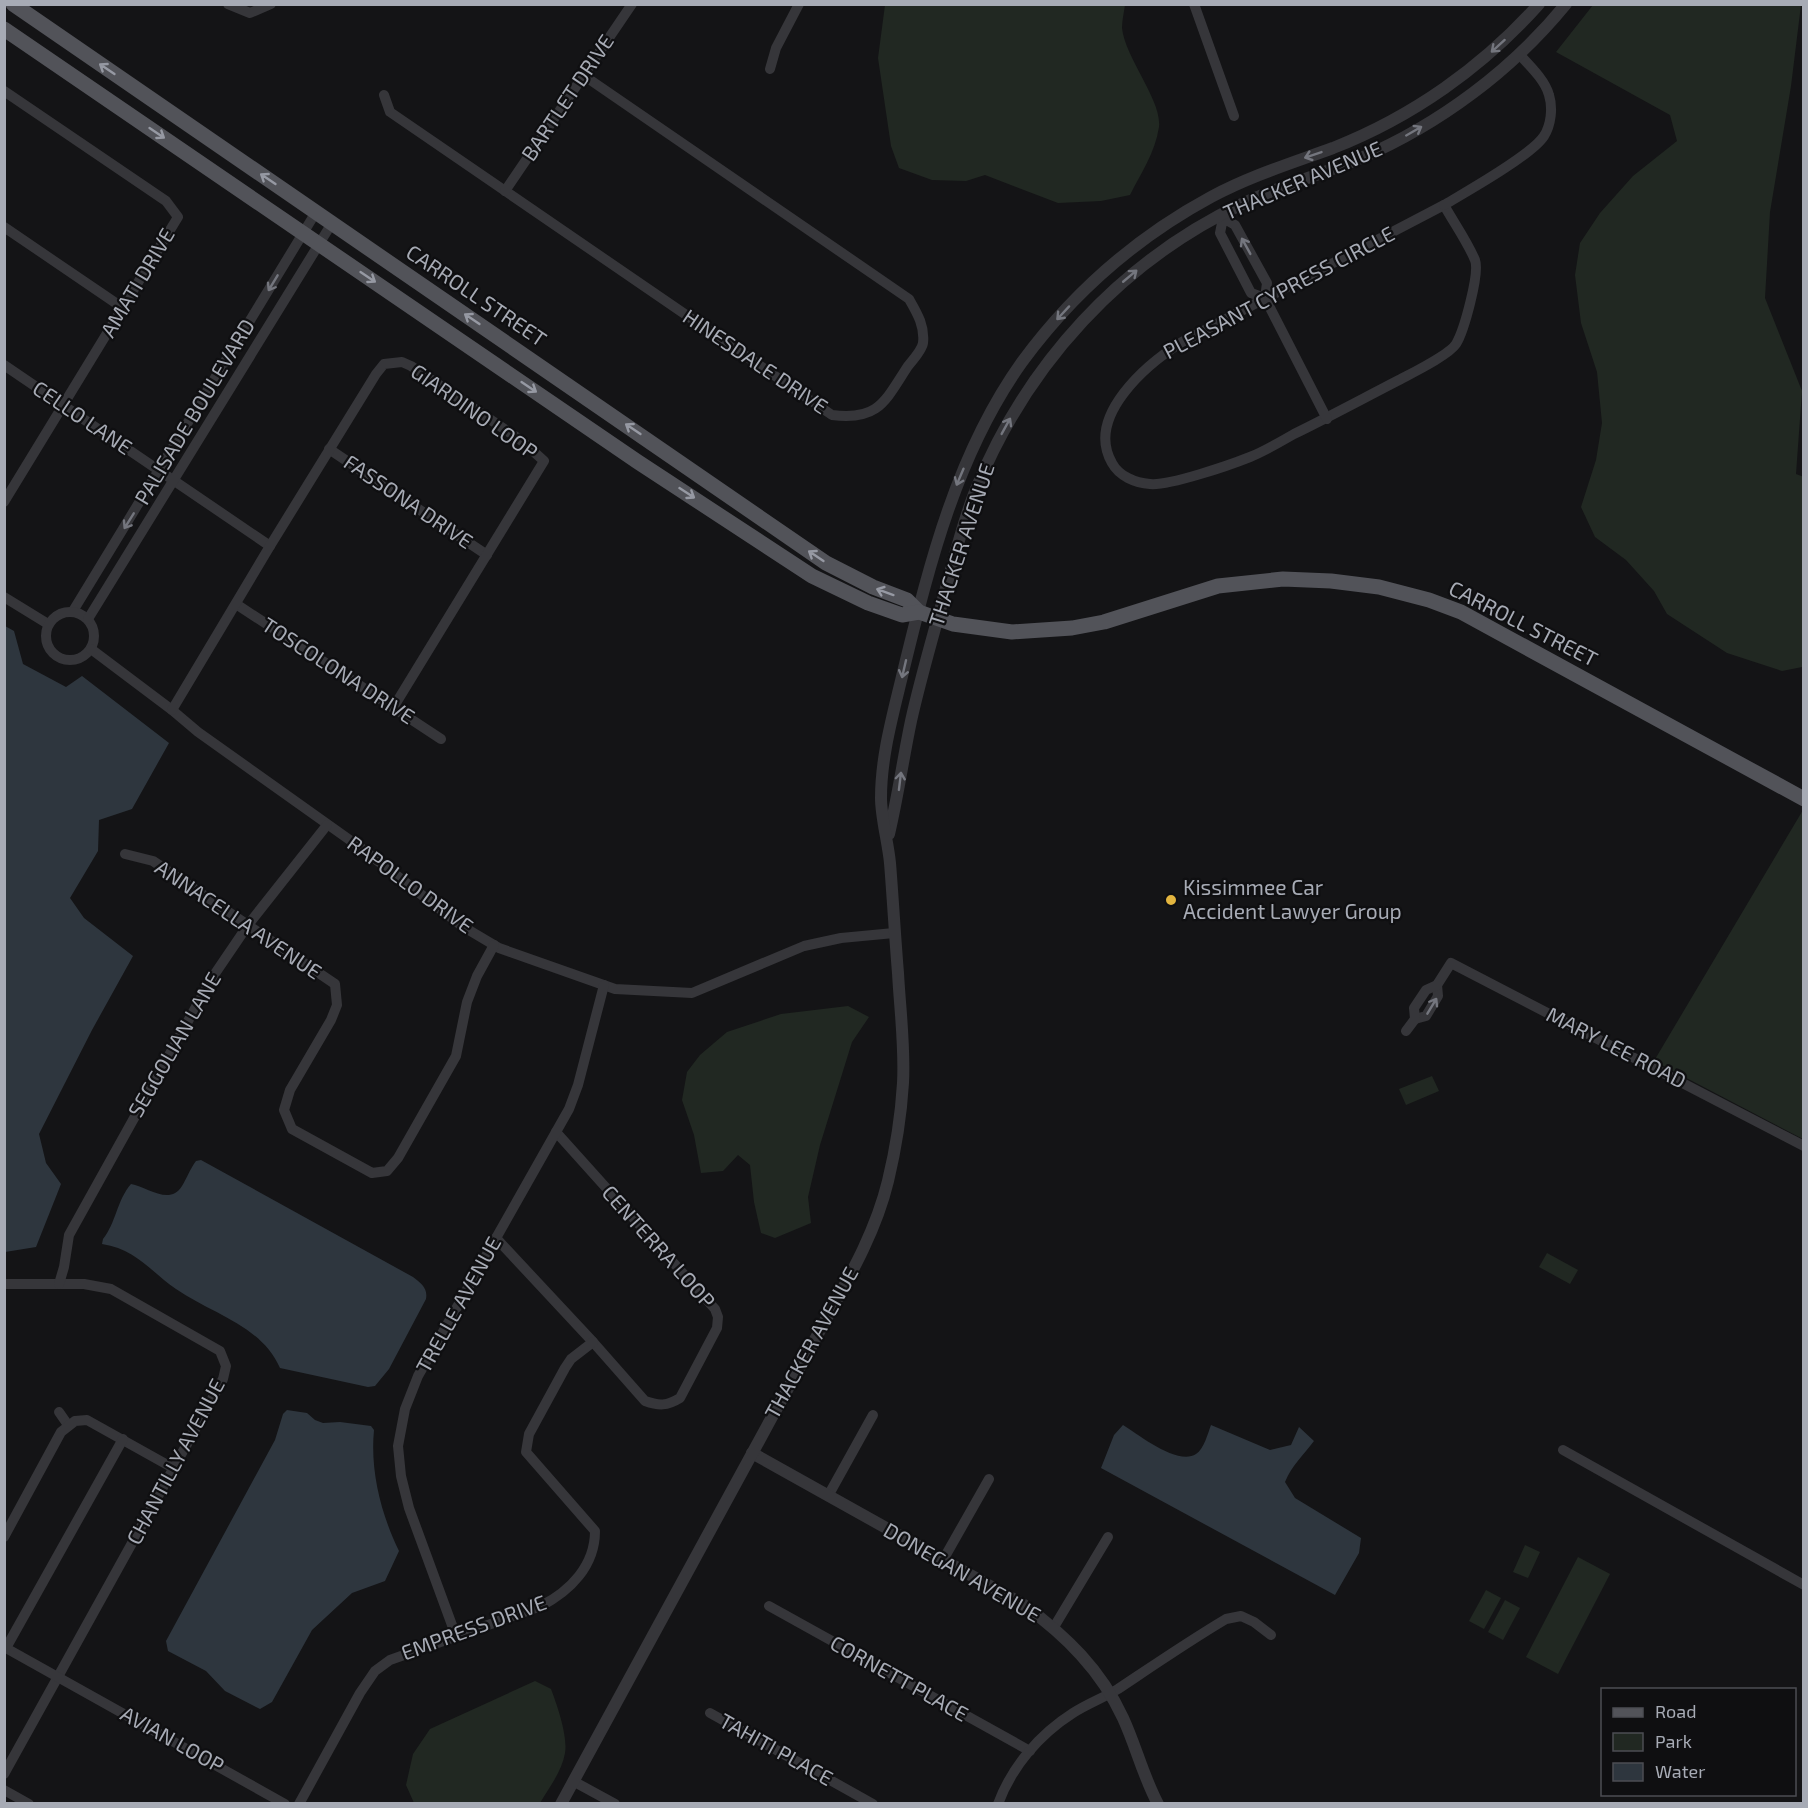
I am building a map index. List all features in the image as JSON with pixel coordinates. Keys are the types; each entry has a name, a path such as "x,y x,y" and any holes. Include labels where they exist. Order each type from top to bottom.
{"main road":[{"name":"CARROLL STREET","path":"13,4 784,535 848,576 907,600 919,612 953,624 1012,632 1044,632 1104,622 1218,586 1282,579 1331,581 1379,587 1429,600 1461,612 1803,799"},
{"name":"CARROLL STREET","path":"4,29 638,462 813,576 868,603 902,615 919,612"},
{"path":"638,462 660,459 769,532 784,535"}],"street":[{"path":"228,4 233,8 250,12 272,4"},
{"name":"BARTLET DRIVE","path":"505,191 632,4"},
{"path":"770,69 776,48 799,4"},
{"name":"THACKER AVENUE","path":"561,1803 843,1289 875,1223 887,1186 900,1118 903,1043 888,838 881,802 885,756 919,612 953,492 981,430 1022,363 1054,323 1107,269 1168,222 1212,196 1284,165 1336,147 1431,98 1478,63 1539,4"},
{"name":"THACKER AVENUE","path":"888,838 899,795 912,716 975,492 997,442 1036,378 1084,319 1160,252 1261,195 1361,158 1393,142 1462,100 1519,54 1566,4"},
{"path":"1196,5 1234,116"},
{"name":"PLEASANT CYPRESS CIRCLE","path":"1444,205 1476,263 1472,297 1456,345 1432,362 1327,419 1226,466 1152,485 1124,476 1113,466 1108,455 1104,430 1108,418 1123,394 1152,363 1182,342 1444,205 1524,154 1544,137 1551,118 1549,95 1539,78 1519,54"},
{"name":"HINESDALE DRIVE","path":"384,95 390,112 832,415 851,417 870,412 884,402 923,345 922,321 909,299 583,75"},
{"name":"AMATI DRIVE","path":"4,91 166,201 178,217 4,502"},
{"path":"1212,196 1222,216 1234,225 1267,283 1265,298 1327,419"},
{"name":"PALISADE BOULEVARD","path":"74,611 316,212"},
{"path":"1222,216 1220,233 1230,253 1251,293 1265,298"},
{"name":"PALISADE BOULEVARD","path":"88,619 332,223"},
{"path":"4,227 123,308"},
{"name":"GIARDINO LOOP","path":"172,710 375,374 384,364 402,362 495,422 522,441 544,461 393,708"},
{"name":"CELLO LANE","path":"4,365 270,546"},
{"name":"FASSONA DRIVE","path":"329,449 487,555"},
{"path":"4,597 48,624"},
{"name":"TOSCOLONA DRIVE","path":"236,603 441,739"},
{"path":"74,611 88,619 94,628 94,639 91,649 83,657 73,660 62,659 53,653 47,645 45,634 48,624 55,616 74,611"},
{"name":"RAPOLLO DRIVE","path":"91,649 198,732 361,848 462,926 494,945 615,989 692,993 774,957 819,942 894,933"},
{"name":"SEGGOLIAN LANE","path":"59,1284 69,1235 212,978 248,925 327,825"},
{"name":"ANNACELLA AVENUE","path":"125,854 153,861 335,984 337,1005 331,1020 290,1090 284,1110 292,1130 372,1173 387,1171 398,1158 456,1056 467,1002 477,976 494,945"},
{"name":"MARY LEE ROAD","path":"1406,1031 1415,1019 1426,1016 1438,996 1437,985 1451,963 1803,1146"},
{"name":"TRELLE AVENUE","path":"456,1635 409,1508 401,1476 398,1446 405,1410 418,1376 569,1108 578,1085 604,985"},
{"name":"CENTERRA LOOP","path":"496,1238 645,1401 657,1405 670,1404 680,1398 717,1328 718,1317 715,1309 556,1132"},
{"name":"CHANTILLY AVENUE","path":"4,1284 84,1284 111,1289 220,1352 226,1366 223,1379 4,1774"},
{"name":"EMPRESS DRIVE","path":"299,1803 360,1693 375,1671 390,1659 541,1606 569,1588 591,1557 595,1546 595,1531 526,1452 529,1434 564,1368 571,1359 593,1342"},
{"path":"59,1412 68,1425"},
{"path":"828,1496 873,1415"},
{"path":"4,1537 61,1432 75,1421 87,1420 173,1468"},
{"path":"5,1647 123,1439"},
{"path":"1563,1450 1803,1585"},
{"name":"DONEGAN AVENUE","path":"752,1453 1024,1605 1054,1627 1082,1654 1100,1676 1122,1716 1158,1803"},
{"path":"943,1560 989,1479"},
{"path":"1054,1627 1108,1537"},
{"name":"CORNETT PLACE","path":"770,1606 1030,1751"},
{"path":"998,1803 1013,1772 1030,1751 1052,1728 1074,1712 1109,1694 1226,1619 1241,1616 1254,1622 1271,1635"},
{"name":"AVIAN LOOP","path":"5,1647 285,1803"},
{"name":"TAHITI PLACE","path":"710,1713 873,1803"},
{"path":"573,1781 615,1803"},
{"path":"4,1790 29,1803"}],"green space":[{"path":"885,5 1125,5 1122,28 1125,40 1155,104 1159,127 1151,154 1130,195 1101,201 1058,203 985,175 966,181 932,180 899,168 891,146 878,58"},
{"path":"1593,5 1801,5 1791,86 1770,212 1765,298 1802,391 1796,474 1804,477 1802,667 1782,671 1727,653 1667,614 1654,591 1626,560 1595,537 1581,507 1596,460 1602,423 1597,372 1581,323 1575,275 1580,243 1600,213 1633,176 1677,141 1670,115 1556,52"},
{"path":"1803,810 1804,1139 1654,1061"},
{"path":"848,1006 869,1017 852,1042 820,1145 808,1197 811,1223 775,1238 761,1233 754,1202 750,1165 738,1155 723,1171 701,1173 694,1135 682,1100 687,1072 700,1055 727,1032 781,1014"},
{"path":"1432,1076 1439,1091 1406,1105 1399,1089"},
{"path":"1547,1253 1578,1270 1570,1284 1539,1267"},
{"path":"1525,1545 1540,1552 1528,1578 1513,1572"},
{"path":"1578,1557 1610,1574 1558,1674 1526,1657"},
{"path":"1486,1590 1501,1598 1484,1629 1469,1621"},
{"path":"1505,1600 1520,1608 1503,1640 1488,1632"},
{"path":"535,1681 551,1689 566,1746 561,1766 540,1803 414,1803 406,1785 413,1754 430,1729"}],"water":[{"path":"5,626 14,631 23,664 66,687 82,676 169,743 132,809 99,820 98,851 70,898 84,918 133,956 39,1134 46,1163 61,1184 36,1247 5,1252"},
{"path":"201,1160 413,1277 423,1286 426,1299 389,1369 375,1386 368,1387 280,1368 272,1353 248,1331 176,1289 134,1256 102,1244 126,1190 131,1184 158,1194 171,1195 182,1186 196,1161"},
{"path":"287,1410 307,1413 323,1423 340,1422 371,1426 374,1430 375,1477 378,1492 399,1551 385,1581 352,1593 312,1630 272,1702 260,1709 225,1691 206,1671 168,1651 166,1641 275,1440 283,1414"},
{"path":"1123,1425 1169,1453 1188,1457 1196,1454 1201,1448 1211,1425 1270,1450 1291,1445 1299,1427 1314,1441 1294,1466 1285,1482 1295,1498 1361,1538 1359,1553 1335,1595 1101,1468 1114,1435"}],"place":[{"name":"Kissimmee Car Accident Lawyer Group","path":"1171,900"}]}
